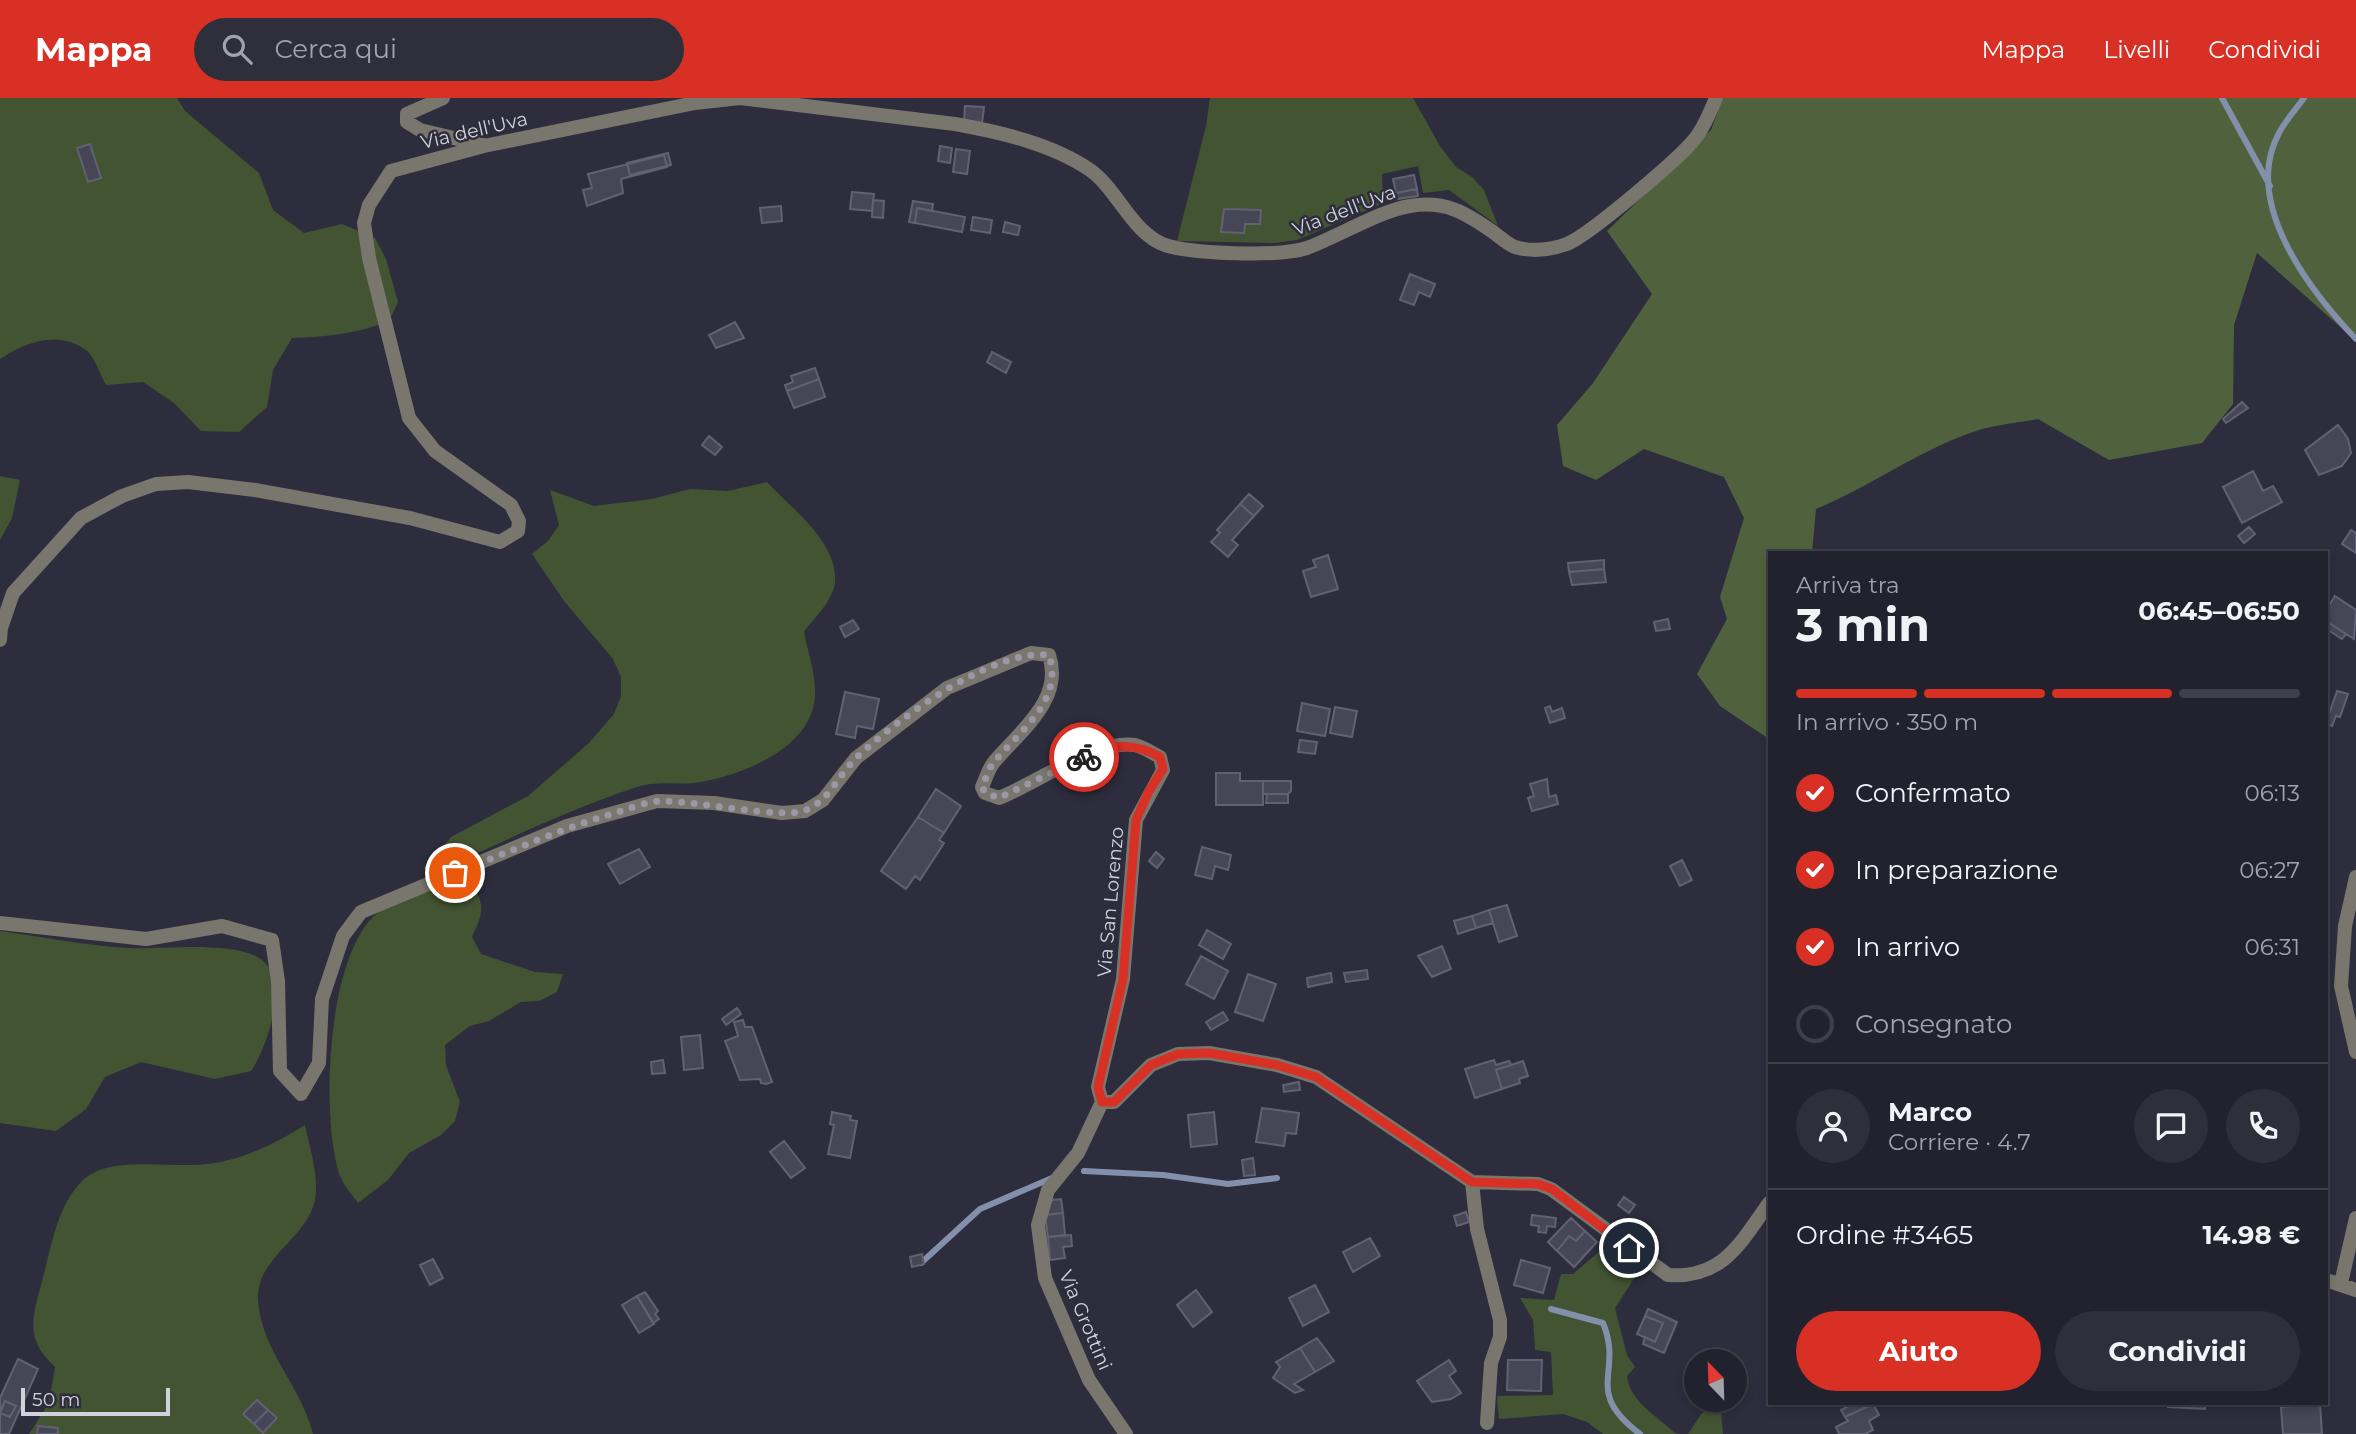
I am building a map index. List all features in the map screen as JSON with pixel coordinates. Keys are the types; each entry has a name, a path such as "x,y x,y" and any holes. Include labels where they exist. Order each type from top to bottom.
{"street":[{"path":"443,98 407,114 407,122 420,130 484,146"},
{"name":"Via dell'Uva","path":"0,640 1,628 13,593 81,518 122,496 156,484 188,482 255,490 410,518 500,542 518,531 519,521 511,505 435,451 409,418 369,258 364,223 369,205 391,171 484,146 695,103 740,98 956,124 990,131 1052,150 1091,171 1145,233 1164,245 1238,253 1278,253 1304,249 1409,206 1436,205 1463,211 1513,246 1541,251 1567,244 1588,231 1655,176 1697,137 1716,98"},
{"name":"Via San Lorenzo","path":"0,923 146,939 222,926 272,940 278,981 280,1071 301,1094 319,1063 322,999 343,936 361,912 567,827 657,801 713,803 782,813 805,811 822,800 856,758 947,688 1031,653 1049,655 1054,670 1052,686 1042,706 992,764 982,787 985,793 999,798 1092,753 1116,746 1135,745 1149,751 1160,757 1163,769 1136,820 1123,979 1098,1087 1102,1102"},
{"path":"2356,877 2345,926 2341,986 2356,1052"},
{"path":"1102,1102 1114,1102 1151,1065 1178,1054 1209,1053 1277,1065 1316,1077 1472,1182 1538,1184 1552,1189 1668,1275 1687,1276 1730,1257 1768,1204"},
{"name":"Via Grottini","path":"1102,1102 1078,1153 1048,1190 1038,1225 1045,1278 1089,1380 1126,1434"},
{"path":"1472,1182 1477,1229 1500,1320 1500,1337 1491,1363 1487,1423"},
{"path":"2341,1283 2356,1218"},
{"path":"2328,1280 2356,1290"}],"green space":[{"path":"0,98 177,98 185,111 259,173 273,210 304,233 342,224 375,238 386,259 398,302 389,321 341,334 292,338 273,370 267,407 239,432 201,431 174,403 143,382 106,385 90,354 77,344 54,339 43,340 20,347 0,359"},
{"path":"1210,98 1413,98 1440,146 1456,167 1472,177 1484,190 1498,226 1449,190 1423,193 1418,166 1382,174 1383,203 1297,240 1275,243 1177,241 1206,126"},
{"path":"1723,98 2356,98 2356,341 2257,253 2234,325 2233,404 2202,443 2109,460 2038,419 2004,424 1950,441 1816,509 1812,551 1768,551 1768,738 1720,706 1697,674 1727,619 1720,597 1744,518 1724,477 1644,449 1596,480 1563,466 1557,425 1593,383 1652,294 1607,231 1711,130"},
{"path":"0,476 20,480 12,518 0,540"},
{"path":"767,482 812,527 829,553 834,567 835,582 831,596 804,632 813,671 815,695 811,713 803,729 774,755 737,772 701,782 637,787 563,815 441,870 423,869 451,837 528,796 589,743 614,714 621,696 621,677 613,659 564,601 532,554 548,541 559,525 550,490 594,506 652,499 690,489 728,491"},
{"path":"455,882 473,885 480,899 480,917 472,937 481,954 535,972 563,974 557,992 539,1001 521,1002 489,1021 470,1026 445,1045 446,1065 460,1102 455,1121 441,1135 409,1153 388,1180 358,1203 338,1171 330,1108 332,1034 347,964 360,935 376,914 402,900"},
{"path":"0,931 111,947 198,947 251,954 263,961 271,971 275,999 269,1032 257,1061 251,1071 215,1079 141,1062 105,1077 86,1109 56,1131 0,1123"},
{"path":"305,1125 315,1172 315,1200 302,1226 265,1273 259,1286 258,1301 267,1337 308,1417 313,1434 29,1434 49,1403 55,1367 45,1357 35,1338 35,1309 60,1216 73,1191 94,1173 108,1168 141,1164 207,1164 233,1159 270,1145"},
{"path":"1607,1245 1641,1268 1615,1308 1627,1355 1635,1367 1627,1376 1629,1385 1645,1408 1675,1433 1681,1434 1603,1434 1587,1422 1563,1414 1499,1419 1497,1396 1553,1395 1551,1352 1535,1350 1533,1320 1520,1298 1554,1300 1561,1274 1573,1274"},
{"path":"1721,1412 1723,1434 1688,1434 1702,1413"}],"building":[{"path":"965,106 984,107 982,123 964,122"},
{"path":"90,144 101,178 88,182 77,148"},
{"path":"940,146 952,148 950,163 938,161"},
{"path":"956,149 970,151 967,174 953,172"},
{"path":"668,153 671,165 630,175 627,163"},
{"path":"664,155 667,167 621,179 623,193 587,206 583,190 592,188 588,174"},
{"path":"1414,175 1417,189 1396,193 1393,179"},
{"path":"1417,189 1418,196 1397,199 1396,193"},
{"path":"852,192 874,194 872,211 850,209"},
{"path":"873,200 884,201 883,218 872,217"},
{"path":"913,201 933,204 932,211 917,208 915,223 909,222"},
{"path":"781,206 782,221 762,223 760,208"},
{"path":"917,208 965,217 962,232 915,223"},
{"path":"1224,209 1261,210 1260,224 1245,224 1244,233 1221,232"},
{"path":"973,217 992,220 990,233 971,230"},
{"path":"1005,222 1020,226 1018,235 1003,232"},
{"path":"1410,274 1435,284 1430,297 1419,292 1414,305 1400,300"},
{"path":"735,322 744,338 716,348 709,335"},
{"path":"992,352 1011,362 1006,373 987,362"},
{"path":"815,368 819,379 787,391 785,385 793,382 791,376"},
{"path":"819,379 825,397 794,408 787,391"},
{"path":"2242,402 2248,408 2226,423 2223,419"},
{"path":"2338,425 2348,439 2351,453 2342,466 2319,475 2305,450"},
{"path":"709,436 722,447 715,455 702,445"},
{"path":"2253,471 2263,491 2273,486 2282,502 2242,523 2223,487"},
{"path":"1249,494 1263,506 1254,516 1240,504"},
{"path":"1240,504 1254,516 1232,540 1238,545 1228,557 1211,542 1220,533 1217,530"},
{"path":"2249,527 2255,534 2244,543 2238,536"},
{"path":"2351,530 2356,533 2356,553 2342,544"},
{"path":"1328,555 1338,589 1311,597 1303,571 1316,567 1313,560"},
{"path":"1604,560 1604,569 1569,572 1568,563"},
{"path":"1604,569 1606,582 1572,585 1569,572"},
{"path":"2335,596 2356,610 2354,639 2328,622 2328,607"},
{"path":"1668,619 1670,629 1656,631 1654,622"},
{"path":"853,620 859,629 845,637 840,627"},
{"path":"2328,622 2346,634 2342,639 2328,630"},
{"path":"2337,691 2348,694 2340,717 2336,716 2332,726 2328,724"},
{"path":"845,692 879,699 873,729 857,726 855,738 836,734"},
{"path":"1302,703 1330,709 1325,736 1297,731"},
{"path":"1550,706 1552,712 1562,708 1565,718 1550,723 1545,708"},
{"path":"1335,707 1357,711 1352,737 1330,733"},
{"path":"1300,740 1317,742 1315,754 1298,752"},
{"path":"1216,773 1240,773 1240,781 1263,781 1263,805 1216,805"},
{"path":"1547,779 1549,797 1556,795 1558,804 1532,811 1528,798 1534,796 1530,784"},
{"path":"1263,781 1291,781 1291,791 1288,794 1263,794"},
{"path":"936,789 961,806 944,833 918,817"},
{"path":"1267,794 1288,794 1288,803 1266,803"},
{"path":"918,817 944,833 939,840 944,843 920,880 915,876 906,889 881,871"},
{"path":"1202,847 1231,855 1228,870 1215,866 1212,879 1195,875"},
{"path":"639,849 650,867 620,884 608,864"},
{"path":"1156,852 1164,859 1157,868 1149,861"},
{"path":"1682,860 1692,880 1680,886 1670,866"},
{"path":"1507,905 1517,936 1499,942 1489,910"},
{"path":"1489,910 1493,923 1476,928 1472,916"},
{"path":"1472,916 1476,928 1458,934 1454,921"},
{"path":"1207,930 1231,944 1223,959 1199,945"},
{"path":"1442,946 1451,969 1432,977 1418,956"},
{"path":"1201,956 1228,971 1214,999 1186,984"},
{"path":"1367,970 1368,979 1346,982 1344,973"},
{"path":"1331,973 1332,982 1308,987 1307,978"},
{"path":"1248,974 1276,984 1263,1021 1235,1012"},
{"path":"737,1008 741,1014 726,1025 722,1019"},
{"path":"1223,1012 1228,1020 1211,1030 1206,1022"},
{"path":"743,1020 745,1027 752,1027 772,1082 766,1084 761,1083 760,1079 740,1080 725,1041 738,1036 734,1022"},
{"path":"700,1035 703,1068 684,1070 681,1037"},
{"path":"663,1060 665,1073 652,1074 651,1062"},
{"path":"1494,1060 1496,1065 1509,1061 1511,1065 1496,1070 1502,1089 1475,1098 1465,1069"},
{"path":"1523,1061 1528,1076 1519,1079 1520,1083 1502,1089 1496,1070"},
{"path":"1299,1082 1300,1090 1284,1092 1283,1085"},
{"path":"1262,1108 1299,1113 1296,1134 1286,1133 1284,1146 1256,1142"},
{"path":"832,1112 851,1116 850,1120 857,1121 850,1158 828,1154 834,1125 830,1124"},
{"path":"1214,1112 1217,1144 1191,1147 1188,1115"},
{"path":"784,1141 805,1168 791,1178 770,1152"},
{"path":"1253,1158 1255,1175 1244,1176 1242,1160"},
{"path":"1624,1197 1635,1205 1629,1213 1618,1205"},
{"path":"1061,1199 1063,1213 1045,1215 1044,1201"},
{"path":"1466,1212 1469,1222 1457,1226 1454,1216"},
{"path":"1063,1213 1065,1235 1048,1237 1045,1215"},
{"path":"1532,1215 1556,1218 1555,1227 1547,1226 1546,1233 1538,1232 1539,1226 1531,1225"},
{"path":"1571,1218 1585,1231 1576,1241 1569,1236 1557,1251 1548,1242"},
{"path":"1585,1231 1597,1242 1574,1267 1557,1251 1569,1236 1576,1241"},
{"path":"1071,1235 1072,1246 1063,1247 1065,1258 1050,1260 1048,1237"},
{"path":"1370,1238 1380,1256 1353,1272 1343,1252"},
{"path":"922,1254 924,1264 912,1267 910,1257"},
{"path":"433,1259 443,1278 430,1285 420,1265"},
{"path":"1521,1260 1550,1268 1543,1293 1514,1285"},
{"path":"1315,1285 1329,1312 1303,1326 1289,1298"},
{"path":"1196,1290 1212,1312 1193,1327 1177,1305"},
{"path":"645,1292 658,1311 655,1314 659,1319 653,1323 637,1296"},
{"path":"637,1296 654,1324 639,1333 622,1305"},
{"path":"1648,1309 1677,1322 1664,1353 1643,1344 1645,1337 1655,1342 1663,1323 1645,1316"},
{"path":"1645,1316 1663,1323 1655,1342 1637,1334"},
{"path":"1317,1338 1334,1361 1315,1372 1300,1348"},
{"path":"1300,1348 1315,1372 1294,1384 1303,1390 1295,1393 1273,1378 1280,1367 1276,1362"},
{"path":"18,1359 38,1369 9,1434 0,1434 0,1413 10,1417 16,1406 5,1401 0,1411 0,1398"},
{"path":"1449,1360 1456,1371 1449,1376 1461,1393 1451,1399 1432,1402 1417,1381"},
{"path":"1508,1360 1542,1360 1541,1391 1507,1390"},
{"path":"257,1400 268,1410 254,1424 243,1414"},
{"path":"5,1401 16,1406 10,1417 0,1413"},
{"path":"1851,1405 1871,1405 1845,1417 1841,1410"},
{"path":"1871,1405 1879,1415 1869,1421 1873,1430 1865,1434 1839,1434 1836,1427 1848,1421 1845,1417"},
{"path":"2205,1405 2205,1409 2168,1407"},
{"path":"2320,1405 2322,1434 2283,1434 2281,1407"},
{"path":"268,1410 277,1418 263,1433 254,1424"},
{"path":"38,1426 58,1428 58,1434 37,1434"}],"waterway":[{"path":"2222,98 2270,186"},
{"path":"2304,98 2281,129 2270,160 2269,188 2275,217 2286,245 2302,272 2356,339"},
{"path":"1084,1171 1163,1175 1228,1184 1277,1178"},
{"path":"921,1263 980,1209 1052,1178"},
{"path":"1551,1309 1603,1323 1608,1341 1608,1393 1623,1419 1640,1434"}],"way so far":[{"path":"455,873 567,827 657,801 713,803 782,813 805,811 822,800 856,758 947,688 1031,653 1049,655 1054,670 1052,686 1042,706 1020,736 992,764 982,787 985,793 999,798 1027,787 1084,757"}],"route":[{"path":"1084,757 1116,746 1135,745 1160,757 1163,769 1136,820 1123,979 1098,1087 1102,1102 1114,1102 1151,1065 1178,1054 1209,1053 1277,1065 1316,1077 1472,1182 1538,1184 1552,1189 1629,1248"}]}
